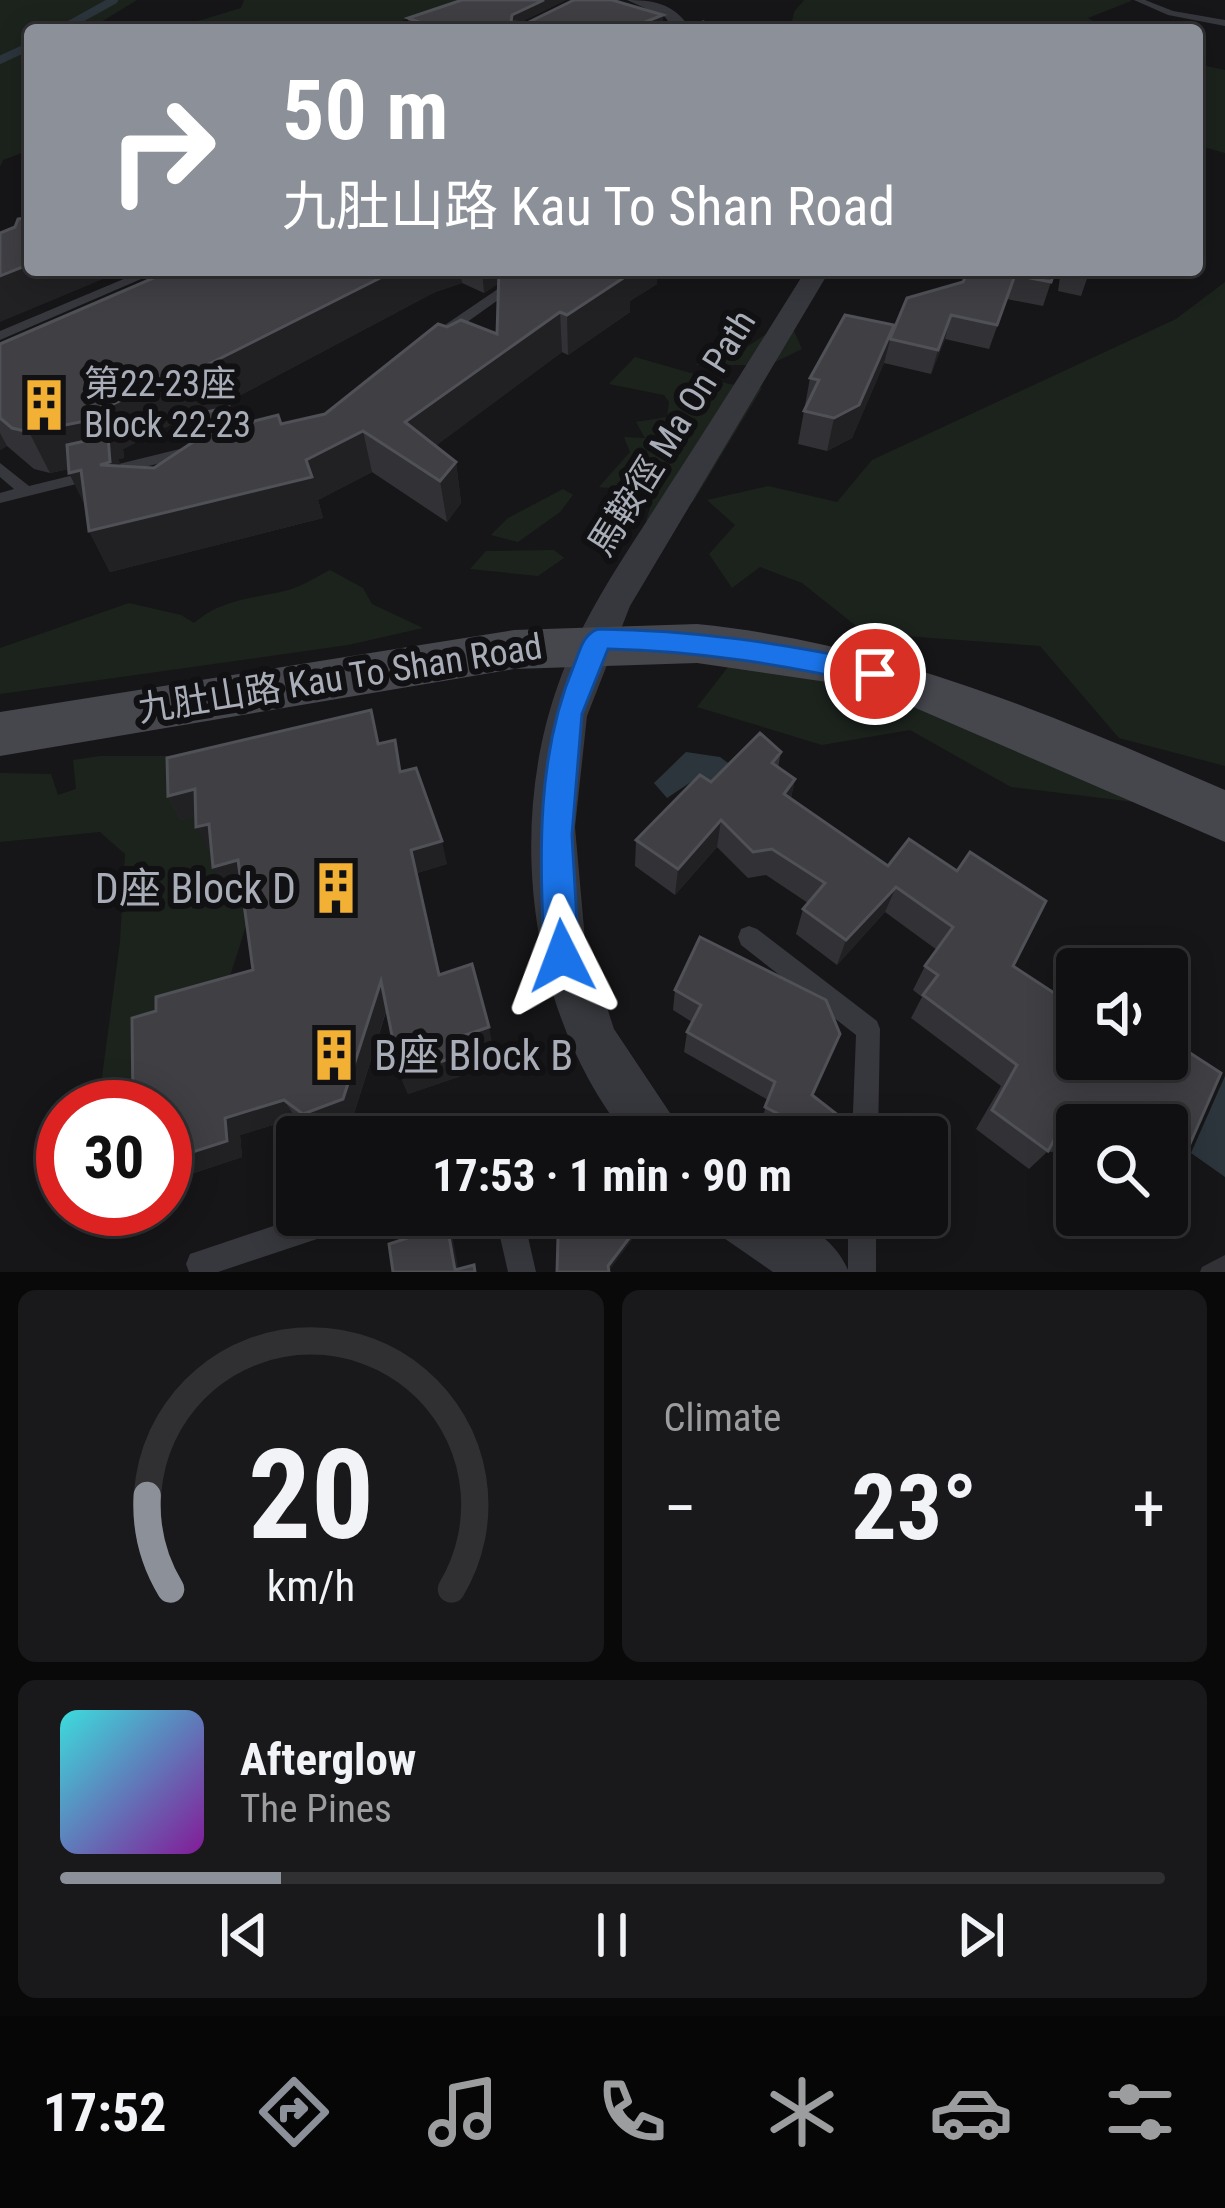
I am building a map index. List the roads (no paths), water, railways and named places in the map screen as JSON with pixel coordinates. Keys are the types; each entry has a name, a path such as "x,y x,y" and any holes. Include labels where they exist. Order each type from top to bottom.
{"street":[{"path":"634,0 659,8 689,4"},
{"path":"659,8 674,24"},
{"name":"馬鞍徑 Ma On Path","path":"631,1116 594,1040 562,956 556,835 568,714 626,583 814,276"},
{"path":"0,363 188,279"},
{"name":"九肚山路 Kau To Shan Road","path":"0,734 488,650 598,639 686,640 762,650 875,674 1013,724 1225,817"},
{"path":"767,1236 821,1272"}],"lane":[{"path":"1138,0 1172,13 1225,22"},
{"path":"0,336 142,276"},
{"path":"429,343 525,276"},
{"path":"0,498 220,444"},
{"path":"0,468 25,491"},
{"path":"749,937 868,1029 866,1116"},
{"path":"200,1264 284,1236"},
{"path":"513,1236 522,1272"},
{"path":"862,1236 862,1272"}],"waterway":[{"path":"71,24 114,0"},
{"path":"0,60 24,49"}],"place":[{"name":"第22-23座 Block 22-23","path":"44,405"},
{"name":"D座 Block D","path":"336,888"},
{"name":"B座 Block B","path":"334,1055"}]}
